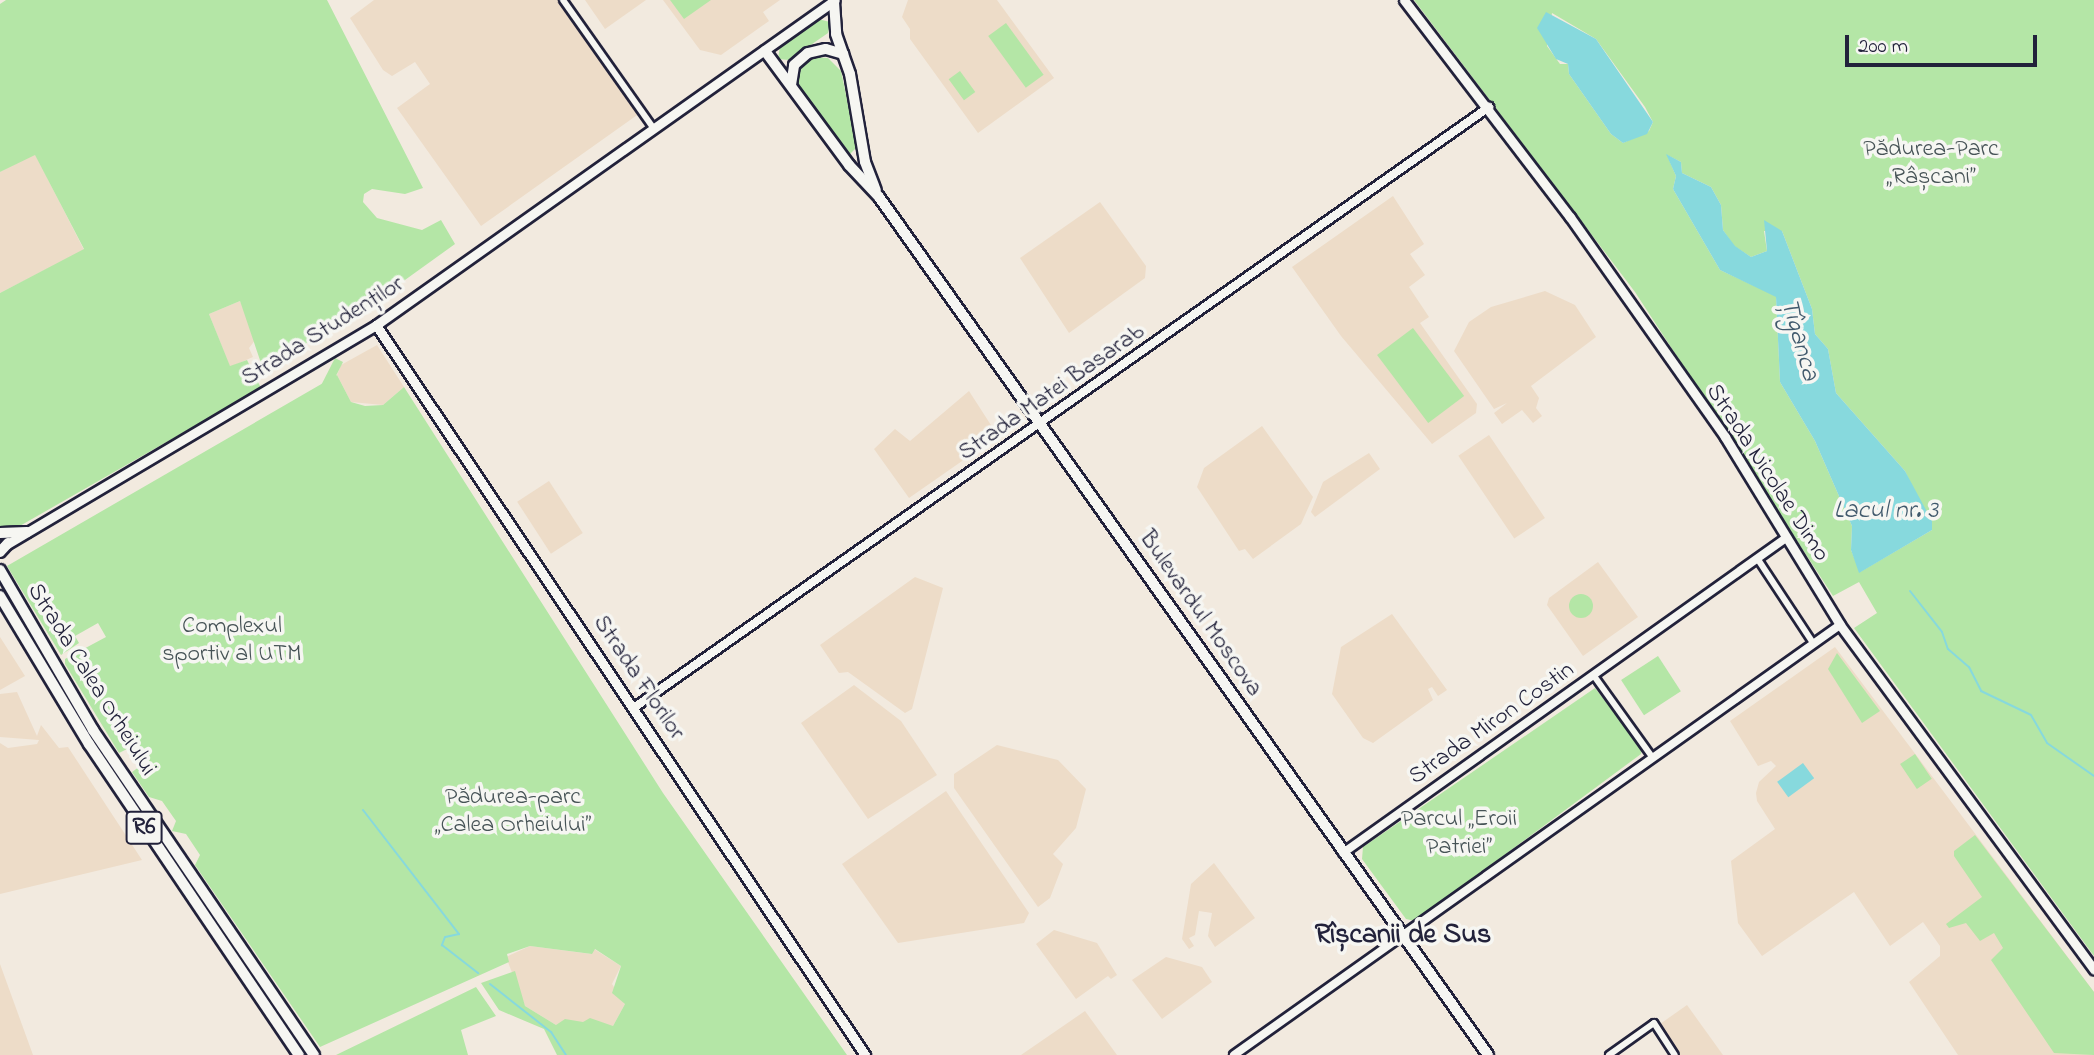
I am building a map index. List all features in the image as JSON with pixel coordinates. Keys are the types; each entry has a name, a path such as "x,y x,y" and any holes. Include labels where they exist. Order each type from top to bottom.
{"main road":[{"name":"Strada Nicolae Dimo","path":"1405,0 1489,107 1725,437 1840,625 2094,969"},
{"name":"Strada Studenților","path":"3,548 376,326 835,1"},
{"name":"Bulevardul Moscova","path":"835,1 863,148 879,197"},
{"path":"791,85 794,65 808,53 826,49 843,54"},
{"name":"Bulevardul Moscova","path":"765,51 842,156 879,197 1488,1055"},
{"path":"842,156 854,157 863,148"},
{"name":"Strada Florilor","path":"376,326 635,707 865,1055"},
{"path":"0,533 27,532"},
{"name":"Strada Calea Orheiului","path":"0,570 93,730 314,1055"},
{"name":"Strada Calea Orheiului","path":"0,596 162,855 299,1055"},
{"path":"162,855 173,848"}],"street":[{"path":"563,0 654,129"},
{"name":"Strada Matei Basarab","path":"635,707 1489,107"},
{"name":"Strada Miron Costin","path":"1343,853 1786,538"},
{"path":"1757,558 1813,643"},
{"path":"1234,1055 1840,625"},
{"name":"Strada Miron Costin","path":"1594,676 1653,758"},
{"path":"1609,1055 1654,1023 1675,1055"}],"shaded area":[{"path":"374,0 560,0 640,113 481,226 397,108 430,84 415,62 392,76 383,70 350,18"},
{"path":"585,0 646,0 605,29"},
{"path":"663,0 780,0 763,12 769,21 721,55 700,50"},
{"path":"908,0 997,0 1054,78 978,133 910,39 910,29 902,17"},
{"path":"35,154 84,250 0,293 0,172"},
{"path":"1393,196 1424,244 1410,254 1425,275 1409,287 1429,317 1420,323 1477,404 1476,413 1432,444 1341,336 1292,267"},
{"path":"1100,202 1146,266 1145,278 1069,333 1020,258"},
{"path":"1545,291 1575,305 1596,337 1531,386 1539,398 1536,408 1542,416 1533,423 1522,410 1502,424 1494,413 1507,403 1494,409 1454,351 1469,322 1491,307"},
{"path":"240,301 256,339 249,348 253,357 230,367 209,314"},
{"path":"377,345 404,387 383,405 351,402 337,375 341,365"},
{"path":"969,391 998,436 909,498 874,449 895,429 910,441"},
{"path":"1262,426 1313,497 1301,524 1253,559 1245,549 1239,551 1197,487 1204,468"},
{"path":"1489,435 1545,518 1514,539 1458,456"},
{"path":"1369,453 1380,469 1315,517 1311,512 1323,482"},
{"path":"549,481 583,533 551,554 517,502"},
{"path":"1598,562 1638,617 1583,656 1547,605 1549,598"},
{"path":"915,577 943,588 912,709 905,713 848,672 839,673 820,645"},
{"path":"1392,614 1447,690 1438,696 1432,687 1428,689 1433,700 1373,743 1363,738 1332,694 1341,647"},
{"path":"0,637 25,676 0,690"},
{"path":"1835,647 2094,992 2094,1055 1958,1055 1909,982 1940,956 1940,946 1923,922 1890,946 1854,892 1762,956 1738,923 1731,861 1775,829 1757,801 1756,793 1759,782 1776,766 1771,761 1758,766 1730,721"},
{"path":"854,685 901,721 937,775 868,819 801,723"},
{"path":"17,692 37,736 41,725 59,748 68,747 142,860 0,894 0,743 8,748 37,744 39,740 0,737 0,694"},
{"path":"997,745 1058,760 1086,789 1076,828 1053,854 1063,864 1050,898 1038,907 954,788 954,774"},
{"path":"946,791 1029,913 1024,923 898,943 842,864"},
{"path":"1214,863 1255,918 1215,947 1208,936 1212,913 1199,911 1195,935 1189,938 1194,946 1189,949 1182,939 1191,884"},
{"path":"1054,930 1097,943 1117,975 1111,979 1108,976 1076,999 1036,944"},
{"path":"530,946 591,954 594,949 621,966 612,984 625,1004 613,1026 572,1022 556,1025 525,1006 506,957"},
{"path":"1166,957 1202,967 1212,982 1162,1019 1132,980"},
{"path":"0,964 33,1055 0,1055"},
{"path":"1687,1005 1723,1055 1680,1055 1660,1024"},
{"path":"1085,1011 1117,1055 1021,1055"}],"green space":[{"path":"6,0 327,0 423,188 405,194 372,189 364,194 363,202 377,218 422,230 441,220 455,244 366,308 263,369 240,301 209,314 230,366 247,360 261,388 11,531 0,530 0,293 84,249 35,155 0,172 0,4"},
{"path":"670,0 711,0 684,19"},
{"name":"Pădurea-Parc „Râșcani”","path":"1414,0 2094,0 2094,956 1854,628 1877,613 1859,582 1833,596 1635,292","holes":["1552,13 1596,39 1645,107 1653,122 1649,131 1623,143 1611,134 1569,74 1568,64 1560,64 1547,46","1667,155 1681,162 1682,173 1711,187 1721,205 1723,230 1734,246 1751,257 1767,251 1764,231 1782,231 1812,309 1815,334 1828,349 1836,393 1905,471 1932,530 1860,572 1851,550 1852,526 1815,441 1780,382 1776,296 1720,270 1673,189 1676,176"]},
{"path":"818,19 830,22 828,33 789,60 778,59 780,46"},
{"path":"1006,23 1044,75 1026,88 988,36"},
{"path":"814,57 828,58 841,71 857,147 850,154 797,83 802,64"},
{"path":"960,71 975,92 964,100 949,79"},
{"path":"1413,328 1464,396 1428,423 1377,355"},
{"path":"335,358 343,362 187,668 179,664"},
{"name":"Pădurea-parc „Calea Orheiului”","path":"337,375 351,402 365,406 383,405 404,387 663,793 847,1055 557,1055 544,1029 499,1010 481,983 515,971 525,1006 556,1025 565,1019 583,1022 590,1018 613,1026 625,1004 612,993 621,966 595,949 592,954 530,946 507,954 509,962 320,1047 195,865 200,855 186,834 172,831 176,821 162,801 149,797 132,772 139,767 127,749 119,753 65,664 65,659 106,637 98,623 75,636 79,643 61,655 7,566"},
{"path":"1581,594 1590,597 1593,606 1590,615 1581,618 1572,615 1569,606 1572,597"},
{"path":"1837,653 1880,711 1862,723 1828,669"},
{"path":"1658,656 1681,691 1644,715 1621,680"},
{"name":"Parcul „Eroii Patriei”","path":"1595,688 1642,748 1641,754 1415,921 1406,919 1362,859 1363,847"},
{"path":"1915,754 1932,779 1917,789 1900,764"},
{"path":"1975,835 2094,992 2094,1055 2054,1053 1991,960 2003,948 1994,933 1980,941 1966,923 1949,928 1946,924 1982,897 1954,856 1954,851"},
{"path":"171,854 307,1055 168,855"},
{"path":"476,987 496,1016 461,1030 468,1055 336,1055"}],"water":[{"path":"1546,12 1596,39 1653,122 1647,134 1623,143 1611,134 1569,74 1568,64 1556,59 1537,28"},
{"name":"Lacul nr. 3","path":"1666,154 1681,162 1682,173 1711,187 1721,205 1723,230 1735,246 1751,257 1767,251 1764,220 1782,231 1812,309 1815,334 1828,349 1836,393 1905,471 1932,521 1932,530 1859,573 1851,550 1852,526 1815,441 1780,382 1776,297 1720,270 1673,189 1676,176"},
{"path":"1803,763 1814,778 1788,797 1777,782"}],"waterway":[{"name":"Țîganca","path":"1910,591 1942,632 1948,649 1969,667 1981,691 2031,715 2047,743 2094,776"},
{"path":"363,810 459,934 445,937 442,945 478,973"},
{"path":"490,984 551,1032 566,1055"}],"district":[{"name":"Rîșcanii de Sus","path":"1403,936"}],"park label":[{"name":"Complexul sportiv al UTM","path":"232,641"}]}
